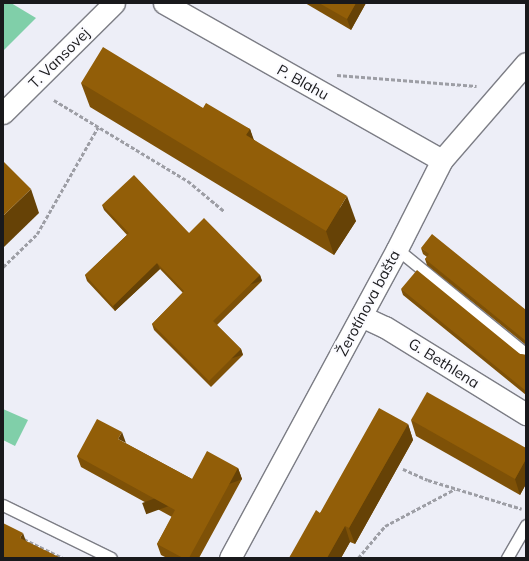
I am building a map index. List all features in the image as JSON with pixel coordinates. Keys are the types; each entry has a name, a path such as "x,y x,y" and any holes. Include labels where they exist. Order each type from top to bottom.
{"street":[{"name":"T. Vansovej","path":"3,114 114,3"},
{"name":"P. Blahu","path":"164,3 442,160"},
{"name":"Žerotínova bašta","path":"230,558 397,249 442,160 526,64"},
{"name":"G. Bethlena","path":"360,316 385,327 526,414"}],"lane":[{"path":"397,249 526,354"},
{"path":"3,505 112,558"},
{"path":"507,558 526,525"}],"path":[{"path":"329,74 470,86 485,85"},
{"path":"54,100 188,181 224,211"},
{"path":"3,267 37,234 98,127"},
{"path":"403,469 428,480 526,509"},
{"path":"358,558 385,526 456,488"},
{"path":"19,537 63,558"}],"green space":[{"path":"3,3 11,3 36,18 3,51"},
{"path":"3,409 28,420 15,446 3,440"}],"building":[{"path":"319,3 356,3 347,19"},
{"path":"103,47 203,108 206,103 250,129 246,135 347,196 326,231 81,83"},
{"path":"3,161 31,189 3,216"},
{"path":"134,175 189,233 204,218 260,275 213,321 241,349 209,381 152,324 184,291 157,263 113,306 85,275 129,233 102,205"},
{"path":"432,234 526,310 526,341 425,259 429,254 421,248"},
{"path":"417,270 520,354 526,355 526,391 401,289"},
{"path":"427,392 526,448 526,459 515,479 411,420"},
{"path":"379,408 408,424 349,528 345,526 327,558 289,558 316,510 320,513"},
{"path":"97,419 122,432 118,439 192,479 207,451 238,468 189,558 183,558 157,544 175,510 77,456"},
{"path":"3,523 23,533 20,538 61,558 3,558"}]}
